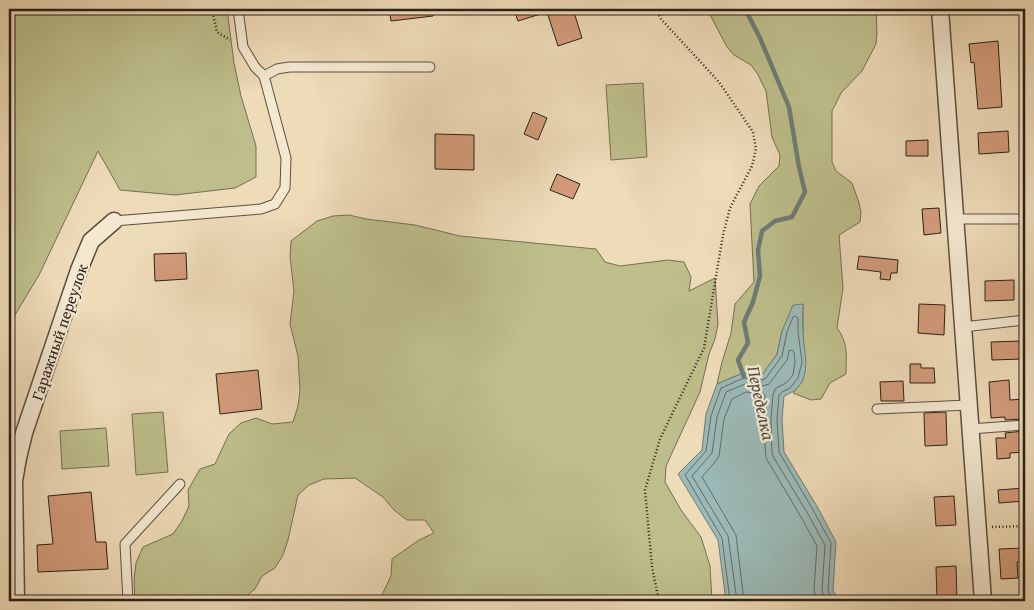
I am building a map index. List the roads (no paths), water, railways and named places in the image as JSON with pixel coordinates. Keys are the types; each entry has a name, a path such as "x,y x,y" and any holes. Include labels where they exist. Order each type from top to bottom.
{"street":[{"path":"940,9 983,601"},
{"name":"Гаражный переулок","path":"16,601 14,481 24,433 85,255 91,241 114,221"}],"lane":[{"path":"114,221 261,209 275,204 285,188 286,158 264,76 255,67 242,47 238,9"},
{"path":"264,76 277,69 289,67 430,68"},
{"path":"955,219 1018,219"},
{"path":"963,326 1025,320"},
{"path":"877,409 969,405"},
{"path":"970,429 1025,425"},
{"path":"128,601 125,544 180,484"}],"water":[{"path":"803,304 806,369 800,384 794,391 784,396 782,419 784,452 836,542 833,591 840,601 726,601 718,540 678,474 702,450 706,414 717,384 743,373 762,375 777,354 782,331 793,305"}],"waterway":[{"name":"Переделка","path":"744,377 738,360 748,343 744,322 753,302 760,276 758,250 762,231 775,221 792,217 805,192 789,107 760,38 745,9"}]}
